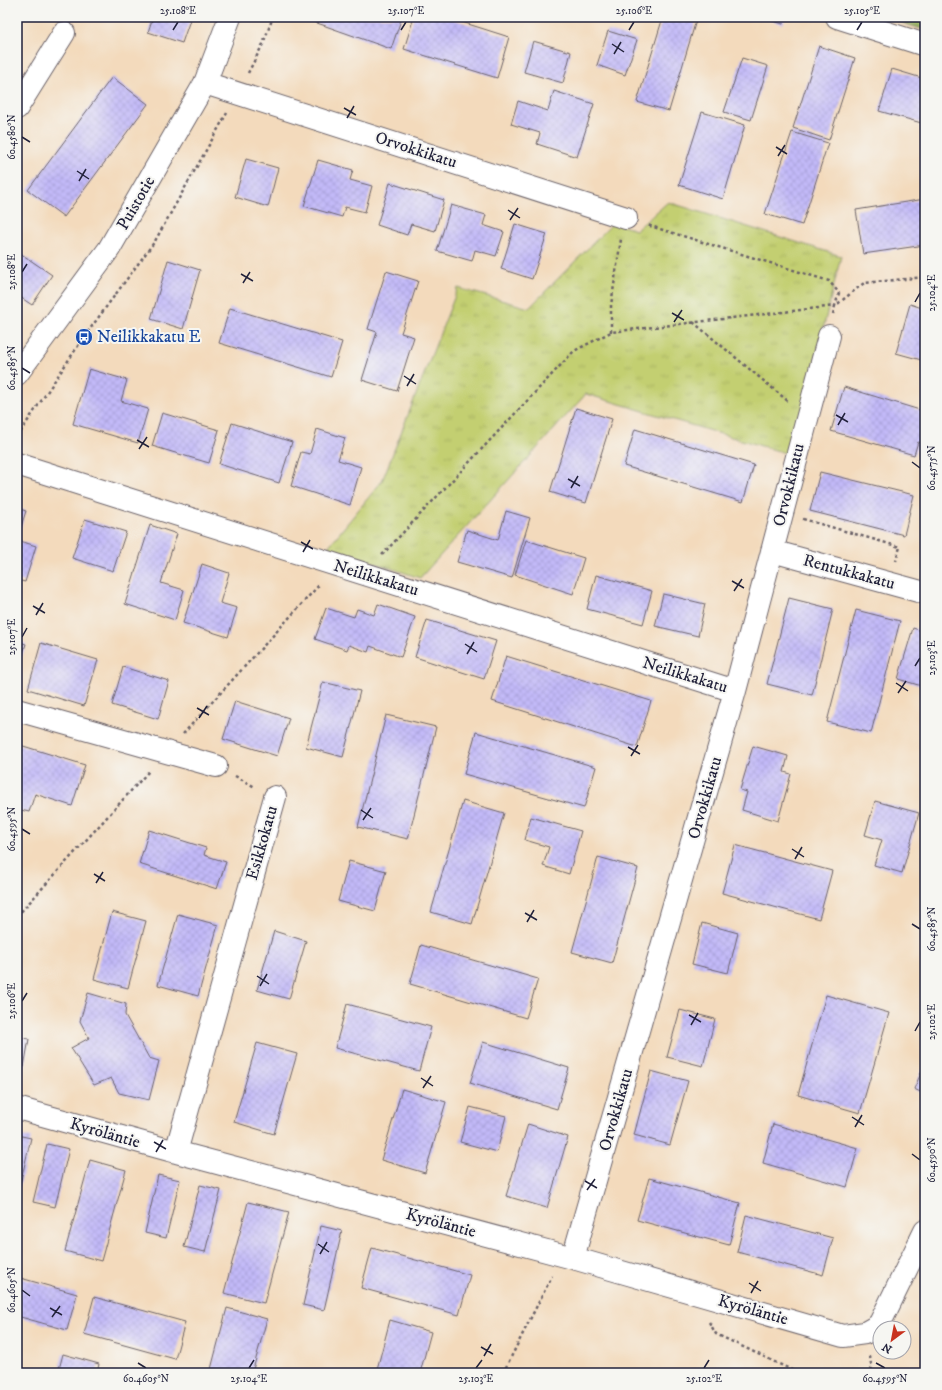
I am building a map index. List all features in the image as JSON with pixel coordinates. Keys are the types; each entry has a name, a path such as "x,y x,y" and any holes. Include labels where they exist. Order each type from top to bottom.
{"street":[{"name":"Puistotie","path":"17,374 109,249 205,83 230,17"},
{"path":"837,17 925,45"},
{"path":"17,108 64,33"},
{"name":"Orvokkikatu","path":"205,83 626,218"},
{"name":"Orvokkikatu","path":"566,1257 735,691 829,336"},
{"name":"Neilikkakatu","path":"17,464 735,691"},
{"name":"Rentukkakatu","path":"772,551 890,582 925,593"},
{"path":"17,710 216,766"},
{"name":"Esikkokatu","path":"176,1152 275,797"},
{"name":"Kyröläntie","path":"17,1108 566,1257 843,1336 865,1333 878,1325 925,1231"}],"path":[{"path":"17,437 18,432 84,337 155,241 238,93 263,44 273,17"},
{"path":"611,332 611,305 619,248 626,218 829,281 839,293 829,336"},
{"path":"364,574 574,351 611,332 835,306 864,283 925,277"},
{"path":"693,322 807,417"},
{"path":"783,513 900,547 890,582"},
{"name":"Esikkokatu","path":"216,766 275,797"},
{"path":"503,1373 557,1267 566,1257"},
{"path":"709,1321 716,1334 798,1373"},
{"path":"870,1356 872,1373"}],"green space":[{"path":"883,17 925,17 925,30"},
{"path":"668,202 841,256 792,455 586,394 420,578 328,547 382,481 458,288 529,308 613,223 636,230"}],"building":[{"path":"153,17 191,17 182,43 148,32"},
{"path":"300,17 402,17 391,49"},
{"path":"414,17 446,17 509,37 497,78 404,49"},
{"path":"637,17 651,17 649,21"},
{"path":"663,17 697,17 669,111 637,102"},
{"path":"760,17 785,17 783,24"},
{"path":"608,31 637,40 625,75 597,65"},
{"path":"533,41 571,52 563,83 524,72"},
{"path":"819,46 855,58 829,140 793,128"},
{"path":"742,58 768,66 751,120 724,112"},
{"path":"892,69 925,79 925,124 879,111"},
{"path":"112,77 148,104 64,217 28,190"},
{"path":"554,91 594,104 577,157 537,144 540,133 511,124 518,101 548,111"},
{"path":"702,112 745,125 723,199 679,185"},
{"path":"792,132 828,143 802,225 765,214"},
{"path":"246,159 278,168 268,207 235,197"},
{"path":"318,160 353,170 350,180 372,186 365,212 345,207 342,217 304,206"},
{"path":"390,183 444,200 435,231 411,224 407,235 377,225"},
{"path":"925,199 925,245 863,254 856,210"},
{"path":"451,205 486,215 483,225 504,232 496,256 475,250 472,261 437,251"},
{"path":"515,224 547,234 532,279 501,269"},
{"path":"17,251 52,275 32,305 17,295"},
{"path":"168,260 200,270 183,329 151,319"},
{"path":"386,271 418,281 401,333 414,337 397,391 362,380 377,332 368,329"},
{"path":"910,304 925,309 925,361 896,353"},
{"path":"230,308 342,342 331,377 219,343"},
{"path":"89,369 127,380 121,401 148,409 138,443 73,424"},
{"path":"844,387 923,411 925,407 925,444 918,442 914,455 831,431"},
{"path":"576,408 612,419 586,503 550,492"},
{"path":"162,413 219,430 209,463 152,446"},
{"path":"232,423 292,442 279,483 219,464"},
{"path":"317,429 345,438 338,460 361,467 350,505 291,486 301,452 310,454"},
{"path":"635,429 754,465 743,502 624,466"},
{"path":"820,472 914,495 904,535 810,511"},
{"path":"17,508 26,511 17,539"},
{"path":"506,511 530,518 512,578 457,562 467,530 498,540"},
{"path":"85,519 126,532 113,571 72,558"},
{"path":"150,525 177,534 161,583 184,590 175,620 125,604"},
{"path":"17,540 36,546 25,582 17,580"},
{"path":"526,540 584,558 573,594 515,575"},
{"path":"202,564 229,573 220,603 237,608 228,637 183,623"},
{"path":"596,575 652,591 643,624 587,609"},
{"path":"663,594 705,604 698,636 655,626"},
{"path":"789,598 833,609 812,695 767,684"},
{"path":"378,604 415,617 401,657 370,646 368,652 349,645 347,650 315,639 326,608 354,617 357,609 374,615"},
{"path":"856,610 900,621 871,733 827,722"},
{"path":"427,620 496,641 484,679 415,657"},
{"path":"913,628 925,632 925,687 898,679"},
{"path":"17,641 26,644 17,670"},
{"path":"41,643 98,660 84,706 28,689"},
{"path":"506,656 651,701 637,747 492,701"},
{"path":"123,667 169,681 158,719 112,705"},
{"path":"323,682 360,691 343,757 306,747"},
{"path":"235,701 289,718 277,756 223,739"},
{"path":"386,715 436,727 408,839 358,827"},
{"path":"476,732 596,767 584,808 464,774"},
{"path":"20,745 85,765 72,806 35,794 29,812 17,809 17,753"},
{"path":"753,746 788,756 784,772 791,774 778,821 742,810 747,792 740,790"},
{"path":"463,801 504,813 472,924 431,912"},
{"path":"875,801 919,813 902,873 874,865 882,840 865,835"},
{"path":"531,817 581,831 569,874 543,866 549,847 525,840"},
{"path":"149,830 206,848 204,855 226,862 217,889 139,864"},
{"path":"735,845 832,871 819,919 722,893"},
{"path":"598,857 638,868 612,963 572,952"},
{"path":"349,861 386,871 375,911 338,901"},
{"path":"112,912 146,921 128,988 94,979"},
{"path":"178,914 218,925 198,996 158,985"},
{"path":"702,923 738,933 728,973 692,964"},
{"path":"274,931 306,941 289,999 257,990"},
{"path":"421,945 538,979 526,1018 410,984"},
{"path":"88,993 126,1004 125,1015 149,1058 159,1061 149,1100 119,1093 111,1078 94,1085 71,1048 89,1038 80,1021"},
{"path":"826,995 889,1013 860,1113 798,1095"},
{"path":"347,1004 431,1027 419,1071 335,1048"},
{"path":"680,1010 715,1019 703,1066 667,1057"},
{"path":"17,1037 29,1039 24,1067 17,1066"},
{"path":"483,1042 569,1068 557,1109 470,1083"},
{"path":"257,1043 297,1054 274,1134 234,1122"},
{"path":"925,1064 925,1094 914,1089"},
{"path":"651,1071 688,1081 670,1145 634,1135"},
{"path":"402,1089 446,1102 425,1173 381,1160"},
{"path":"470,1107 506,1116 497,1152 460,1142"},
{"path":"528,1124 568,1137 547,1208 506,1196"},
{"path":"773,1124 858,1148 847,1187 763,1163"},
{"path":"17,1135 31,1138 18,1193 17,1193"},
{"path":"47,1144 69,1149 55,1207 33,1202"},
{"path":"90,1160 126,1170 101,1261 65,1251"},
{"path":"158,1175 180,1180 166,1238 145,1233"},
{"path":"649,1178 740,1203 729,1245 637,1220"},
{"path":"200,1185 221,1190 205,1252 184,1247"},
{"path":"248,1202 289,1212 264,1303 224,1293"},
{"path":"746,1215 833,1238 823,1275 737,1252"},
{"path":"321,1226 342,1231 324,1310 303,1305"},
{"path":"372,1248 470,1275 459,1315 361,1288"},
{"path":"17,1277 77,1294 67,1330 17,1316"},
{"path":"94,1297 185,1322 175,1359 84,1334"},
{"path":"227,1308 267,1319 252,1373 210,1373"},
{"path":"390,1320 431,1332 420,1373 376,1373"},
{"path":"63,1354 99,1364 97,1373 58,1373"}],"place":[{"name":"Neilikkakatu E","path":"84,337"}]}
